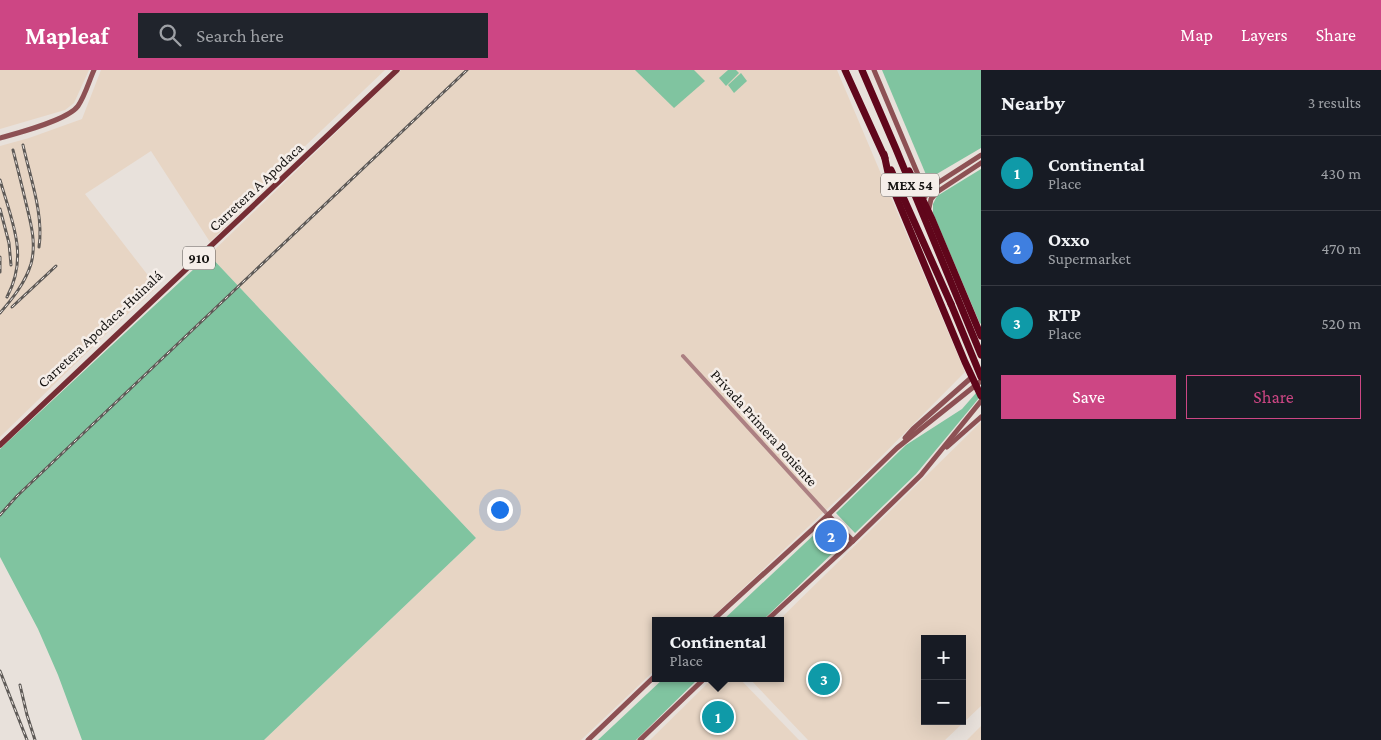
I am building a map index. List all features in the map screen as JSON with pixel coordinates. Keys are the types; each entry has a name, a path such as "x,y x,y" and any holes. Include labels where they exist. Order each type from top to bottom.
{"highway":[{"name":"MEX 54","path":"845,70 951,304 981,377"},
{"name":"MEX 54","path":"862,70 981,356"},
{"path":"896,149 912,176 926,210 932,219 981,336"},
{"path":"884,154 890,182 965,362 972,377 978,383 981,396"},
{"path":"965,362 974,361 981,356"}],"main road":[{"name":"Carretera Apodaca-Huinalá","path":"0,443 393,70"},
{"name":"Carretera A Apodaca","path":"0,443 397,70"}],"street":[{"path":"0,138 44,124 75,110 94,70"},
{"path":"874,70 909,155 932,219"},
{"path":"909,155 921,180 925,184 931,185 940,183 981,156"},
{"path":"929,208 931,199 937,192 981,163"},
{"name":"Privada Primera Poniente","path":"683,356 828,515"},
{"path":"897,448 913,429 972,377"},
{"path":"716,617 828,515 897,448 978,383"},
{"path":"935,459 981,401"},
{"path":"770,617 853,541 954,440 981,417"},
{"path":"828,515 853,541"},
{"path":"588,740 652,679"},
{"path":"640,740 701,682"}],"shaded area":[{"path":"0,70 89,70 74,103 65,110 0,129"},
{"path":"101,70 385,70 302,149 210,242 151,151 85,194 157,287 0,437 0,146 82,119"},
{"path":"401,70 837,70 965,372 857,481 712,617 652,617 652,673 581,740 264,740 476,538 209,255"},
{"path":"981,422 981,706 966,720 966,635 921,635 921,725 961,725 945,740 808,740 753,682 784,682 784,617 782,617"},
{"path":"709,682 743,682 799,740 650,740"},
{"path":"981,726 981,740 967,740"}],"green space":[{"path":"635,70 694,70 705,81 674,108"},
{"path":"728,70 736,70 739,73 726,86 719,78"},
{"path":"882,70 981,70 981,148 935,175 927,177"},
{"path":"741,73 747,81 734,93 728,85"},
{"path":"981,169 980,324 933,213 933,204 937,196"},
{"path":"209,255 476,538 264,740 82,740 58,675 38,629 0,557 0,449"},
{"path":"976,393 979,398 916,474 855,533 836,513 906,445 962,409"},
{"path":"819,530 837,549 766,617 726,617"},
{"path":"660,682 695,682 636,740 598,740"}],"railway":[{"path":"0,515 17,496 467,70"},
{"path":"23,145 38,209 40,222 39,247"},
{"path":"0,313 22,284 33,256 31,223 13,150"},
{"path":"0,180 13,225 18,253 14,282 7,297"},
{"path":"0,209 9,243 11,265"},
{"path":"0,257 0,272"},
{"path":"12,307 56,266"},
{"path":"0,671 27,740"},
{"path":"20,685 35,740"}],"place":[{"name":"Oxxo","path":"831,536"},
{"name":"RTP","path":"824,679"},
{"name":"Continental","path":"718,717"}]}
